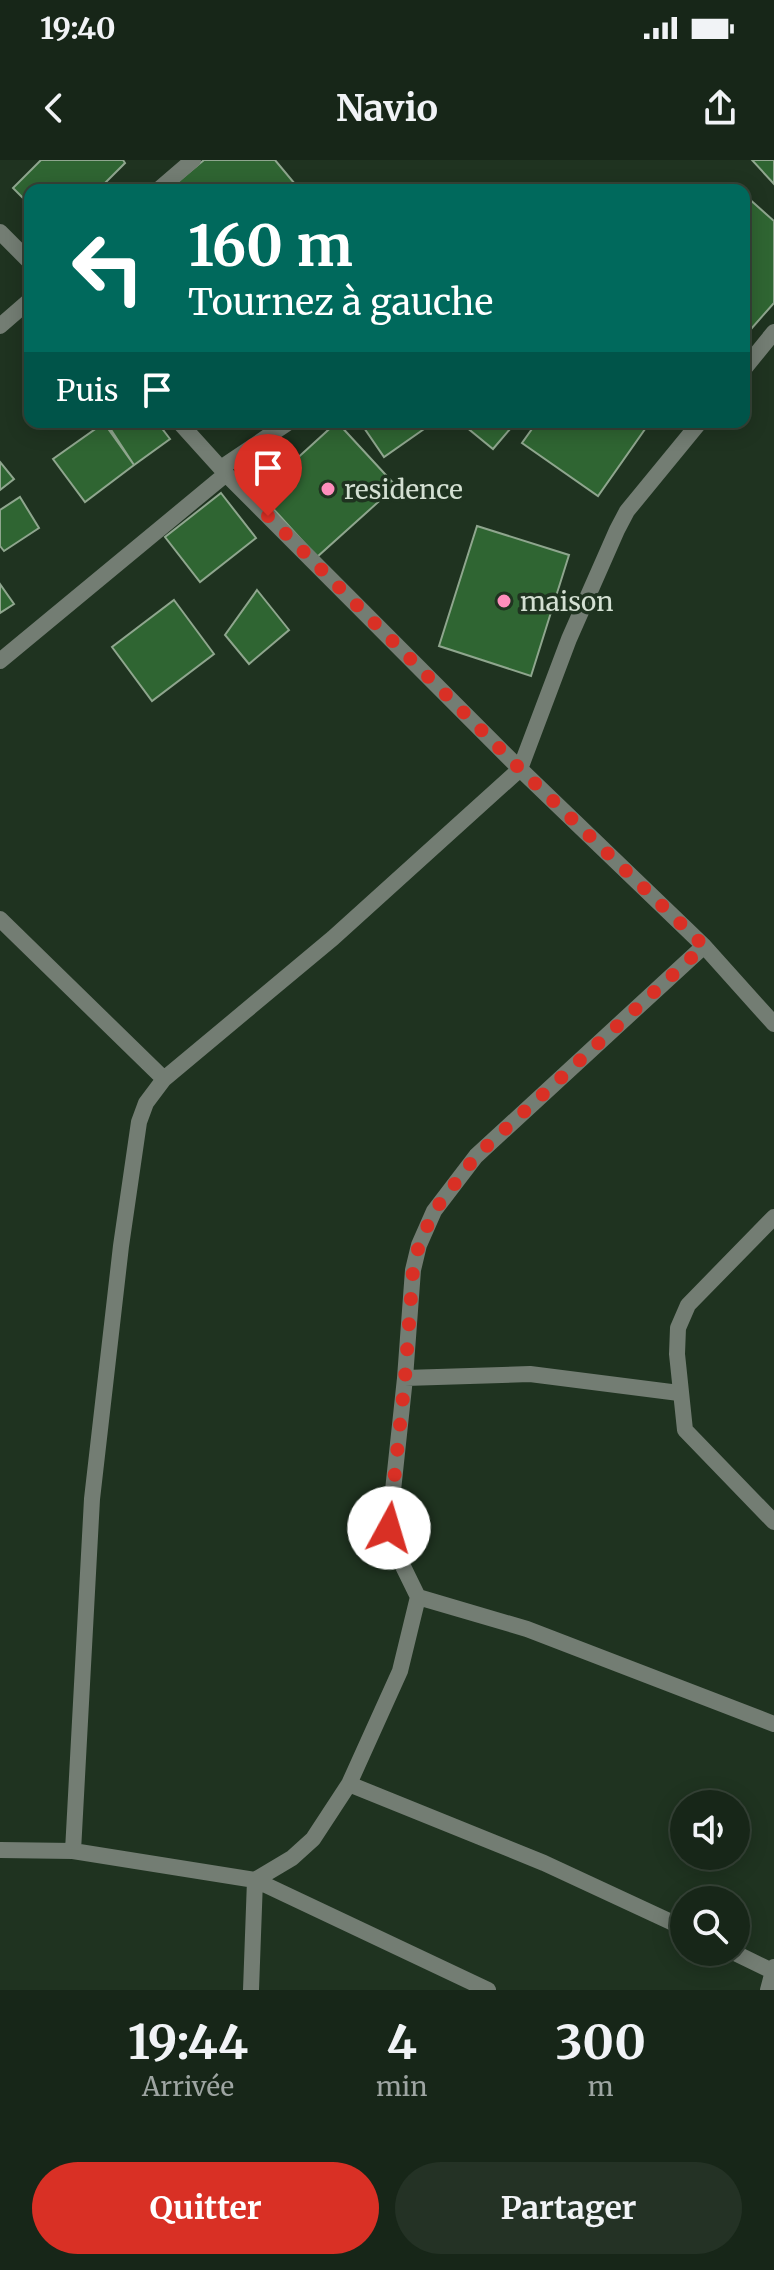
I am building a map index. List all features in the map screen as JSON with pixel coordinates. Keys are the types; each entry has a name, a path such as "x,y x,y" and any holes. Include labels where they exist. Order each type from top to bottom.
{"street":[{"path":"165,184 193,160"},
{"path":"0,232 24,256"},
{"path":"0,326 24,305"},
{"path":"750,362 774,332"},
{"path":"185,428 520,769 704,946 774,1024"},
{"path":"0,661 224,471 281,428"},
{"path":"73,1851 92,1499 121,1246 139,1122 146,1103 164,1079 333,938 520,769 569,639 617,530 627,511 695,428"},
{"path":"0,919 164,1079"},
{"path":"255,1880 292,1858 313,1839 349,1784 400,1671 418,1597 396,1552 389,1528 413,1270 419,1245 434,1211 476,1156 704,946"},
{"path":"774,1217 688,1305 678,1328 679,1393 685,1430 774,1522"},
{"path":"405,1378 530,1374 679,1393"},
{"path":"418,1597 527,1629 773,1723"},
{"path":"349,1784 544,1863 670,1922"},
{"path":"0,1850 73,1851 255,1880 488,1990"},
{"path":"251,1990 255,1880"},
{"path":"750,1960 773,1970 768,1990"}],"building":[{"path":"41,160 123,160 125,163 104,184 24,184 24,199 13,188"},
{"path":"204,160 275,160 295,184 177,184"},
{"path":"752,160 774,160 774,184"},
{"path":"750,200 774,221 774,303 750,330"},
{"path":"97,428 108,428 134,465 85,502 53,459"},
{"path":"110,428 162,428 170,439 134,465"},
{"name":"residence","path":"330,428 343,428 396,486 317,557 259,493"},
{"path":"364,428 425,428 384,457"},
{"path":"467,428 511,428 493,449"},
{"path":"533,428 646,428 598,496 522,443"},
{"path":"0,462 14,479 0,490"},
{"path":"221,493 256,538 200,582 165,537"},
{"path":"20,497 39,528 4,551 0,546 0,510"},
{"name":"maison","path":"477,526 569,555 531,676 439,646"},
{"path":"0,584 14,604 0,613"},
{"path":"257,590 289,630 249,664 225,635"},
{"path":"174,600 214,654 152,701 112,647"}],"place":[{"name":"residence","path":"328,489"},
{"name":"maison","path":"504,601"}],"route":[{"path":"268,516 520,769 704,946 476,1156 434,1211 419,1245 413,1270 389,1528"}]}
